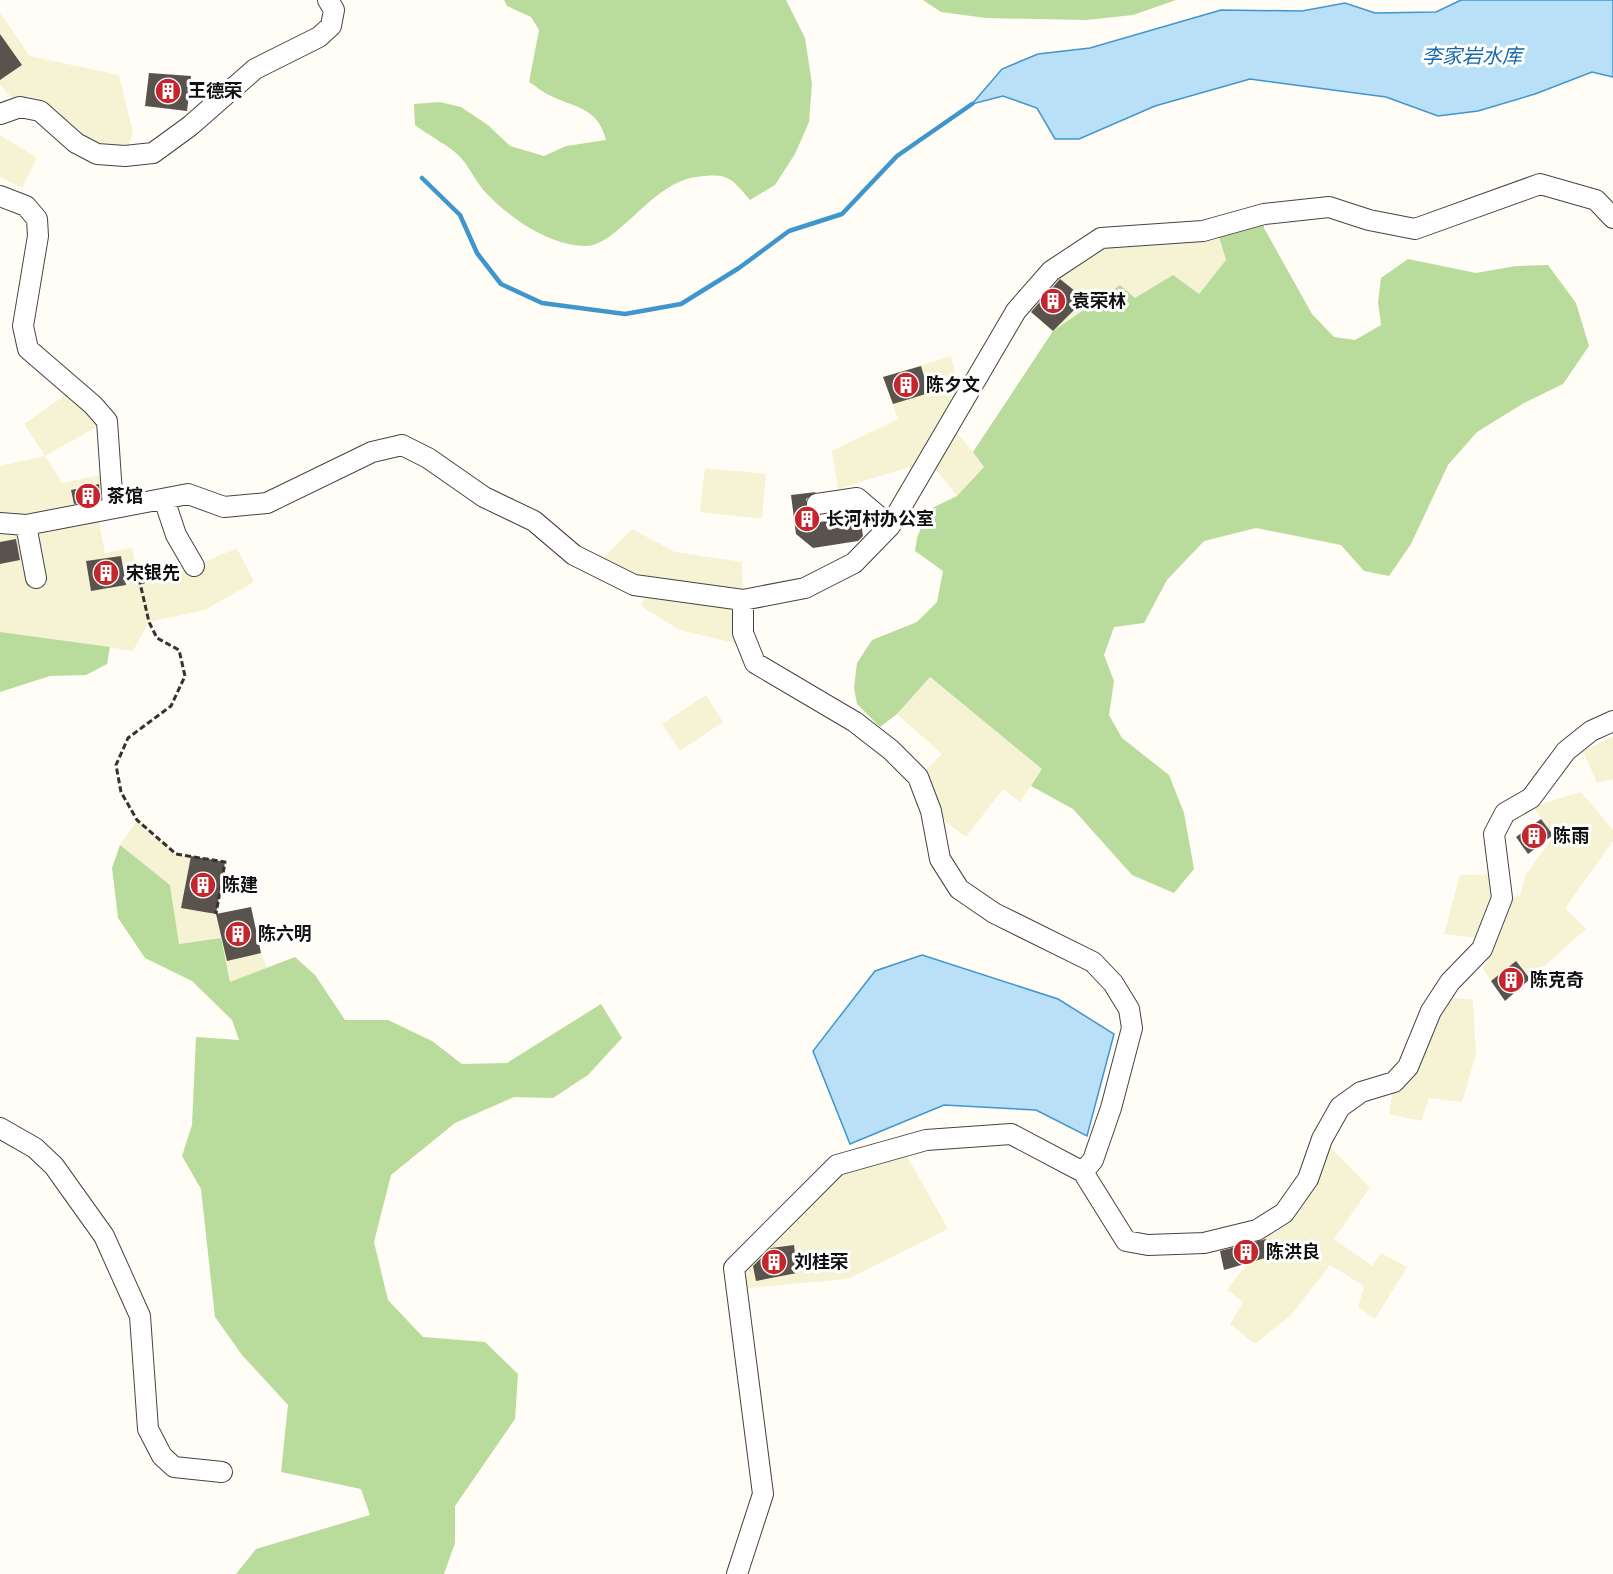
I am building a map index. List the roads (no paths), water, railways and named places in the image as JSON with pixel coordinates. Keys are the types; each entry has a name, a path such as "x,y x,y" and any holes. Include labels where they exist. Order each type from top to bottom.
{"street":[{"path":"0,114 20,107 40,111 76,143 97,154 125,156 153,153 190,126 255,69 319,37 331,26 334,10 328,0"},
{"path":"0,523 26,525 188,494 224,507 267,503 372,452 402,445 428,458 484,497 534,521 574,555 634,585 743,600 805,588 854,563 890,526 1016,311 1051,271 1101,238 1203,231 1264,214 1329,207 1415,230 1540,184 1596,200 1613,218"},
{"path":"0,195 26,206 37,219 38,236 23,326 28,349 93,405 107,421 113,508"},
{"path":"818,504 857,498 890,526"},
{"path":"164,499 176,535 194,566"},
{"path":"26,525 36,578"},
{"path":"743,600 743,633 755,663 855,722 891,750 918,777 931,811 940,859 959,889 994,913 1093,962 1113,983 1129,1009 1132,1028 1111,1108 1093,1160 1083,1172"},
{"path":"737,1574 763,1494 734,1268 837,1165 926,1140 1011,1134 1083,1172 1126,1241 1148,1245 1204,1243 1257,1230 1284,1213 1308,1179 1322,1139 1340,1107 1361,1092 1394,1082 1408,1067 1431,1011 1450,982 1482,949 1502,898 1494,834 1505,813 1531,798 1566,751 1591,731 1613,721"},
{"path":"0,1128 35,1148 54,1166 104,1236 140,1316 148,1429 162,1456 174,1467 222,1472"}],"water":[{"name":"李家岩水库","path":"1461,0 1613,0 1613,77 1592,72 1535,94 1478,111 1438,116 1386,97 1250,79 1155,106 1079,139 1055,139 1037,108 1003,96 972,104 1002,69 1038,54 1090,48 1221,10 1302,11 1345,3 1375,13 1436,12"},
{"path":"922,955 1058,999 1114,1034 1087,1136 1036,1110 944,1105 850,1144 813,1051 875,971"}],"waterway":[{"path":"422,178 460,215 477,253 501,284 542,303 625,314 681,304 739,268 789,231 842,214 897,156 972,104"}],"place":[{"name":"王德荣","path":"168,91"},
{"name":"袁荣林","path":"1053,301"},
{"name":"陈夕文","path":"906,385"},
{"name":"茶馆","path":"88,496"},
{"name":"长河村办公室","path":"807,519"},
{"name":"宋银先","path":"106,573"},
{"name":"陈雨","path":"1534,836"},
{"name":"陈建","path":"203,885"},
{"name":"陈六明","path":"238,934"},
{"name":"陈克奇","path":"1511,980"},
{"name":"陈洪良","path":"1246,1252"},
{"name":"刘桂荣","path":"774,1262"}]}
